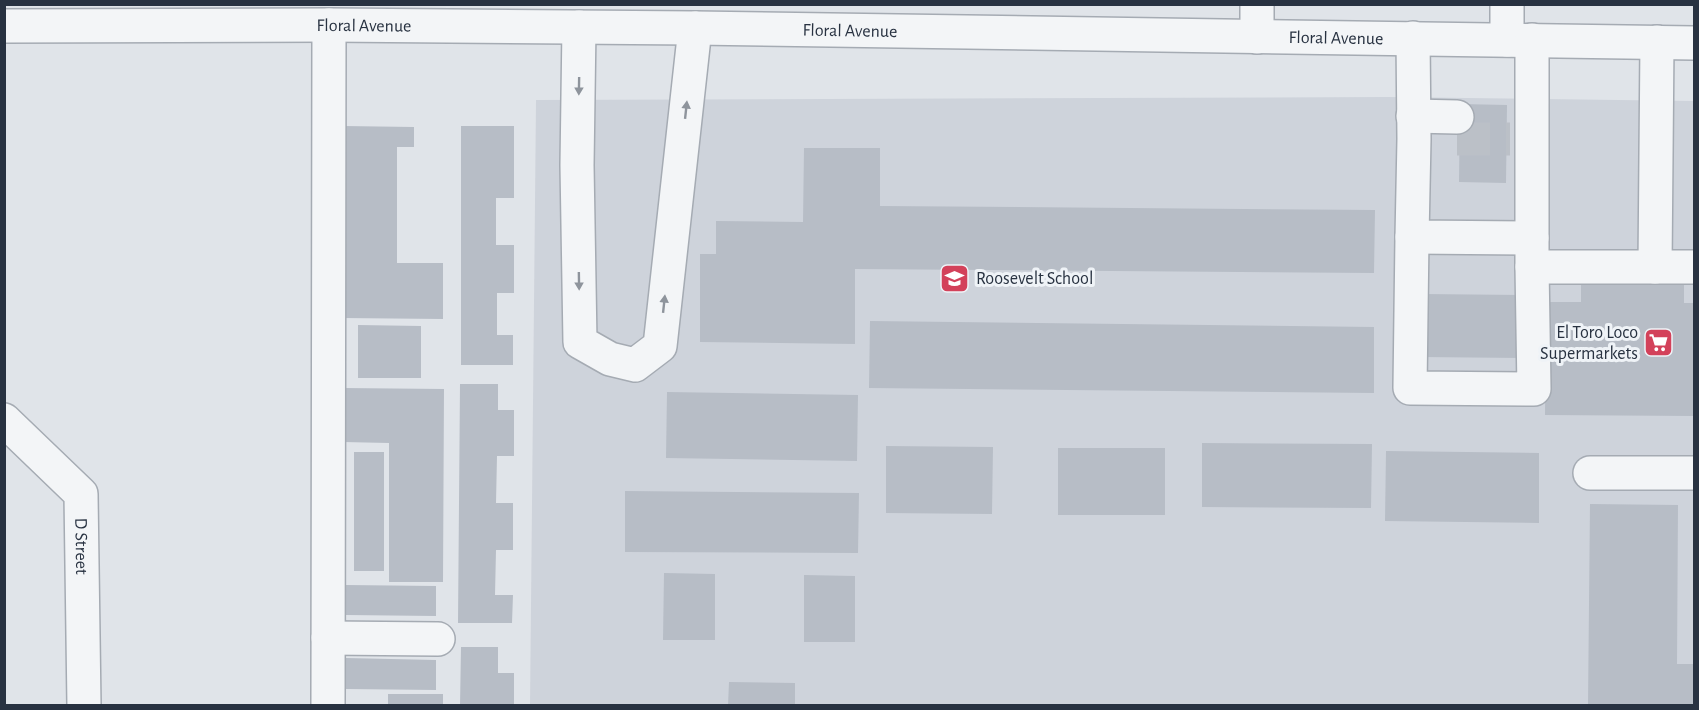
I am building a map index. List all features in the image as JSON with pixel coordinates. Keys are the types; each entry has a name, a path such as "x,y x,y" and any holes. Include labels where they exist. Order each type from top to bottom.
{"street":[{"path":"1257,4 1257,37"},
{"path":"1413,38 1410,387 1534,389 1532,253 1521,128 1519,40 1507,4"},
{"name":"Floral Avenue","path":"4,26 205,15 329,25 468,15 579,27 695,28 732,16 983,18 1257,37 1695,43"},
{"path":"328,705 329,25"},
{"path":"579,27 580,342 610,359 635,365 660,346 695,28"},
{"path":"1655,267 1657,42"},
{"path":"1413,128 1457,128"},
{"path":"1412,237 1655,267 1695,267"},
{"name":"D Street","path":"4,420 81,494 84,705"},
{"path":"1590,473 1695,473"},
{"path":"328,638 438,639"}],"shaded area":[{"path":"1387,97 1694,101 1694,705 530,706 536,100"}],"building":[{"path":"1460,104 1507,105 1506,183 1459,182"},
{"path":"343,126 414,127 414,147 397,147 397,263 443,263 443,319 342,318"},
{"path":"461,126 514,126 514,198 496,198 496,245 514,245 514,293 497,293 497,335 513,335 513,365 461,365"},
{"path":"804,148 880,148 880,206 1375,210 1374,273 855,269 855,344 700,342 700,254 716,254 716,221 803,222"},
{"path":"1581,280 1684,281 1684,303 1694,303 1694,416 1545,415 1546,302 1581,302"},
{"path":"1422,294 1522,295 1522,358 1421,357"},
{"path":"870,321 1374,327 1374,393 869,388"},
{"path":"358,325 421,326 421,378 358,378"},
{"path":"460,384 498,384 498,410 514,410 514,456 497,456 496,503 513,503 513,550 496,550 495,595 513,595 512,623 458,623"},
{"path":"343,388 444,389 443,582 389,582 389,443 343,442"},
{"path":"667,392 858,395 857,461 666,458"},
{"path":"1202,443 1372,444 1371,508 1202,507"},
{"path":"886,446 993,447 992,514 886,513"},
{"path":"1058,448 1165,448 1165,515 1058,515"},
{"path":"1386,451 1539,453 1539,523 1385,521"},
{"path":"354,452 384,452 384,571 354,571"},
{"path":"625,491 859,493 858,553 625,552"},
{"path":"1590,504 1678,505 1677,664 1694,664 1694,706 1588,706"},
{"path":"664,573 715,574 715,640 663,640"},
{"path":"804,575 855,576 855,642 804,642"},
{"path":"346,585 436,586 436,616 346,615"},
{"path":"461,647 498,647 498,673 514,673 514,706 460,706"},
{"path":"346,658 436,660 436,690 346,689"},
{"path":"729,682 795,683 795,706 728,706"},
{"path":"388,694 443,694 443,706 388,706"}],"tunnel":[{"path":"1457,139 1510,139"}],"place":[{"name":"Roosevelt School","path":"955,278"},
{"name":"El Toro Loco Supermarkets","path":"1659,342"}]}
